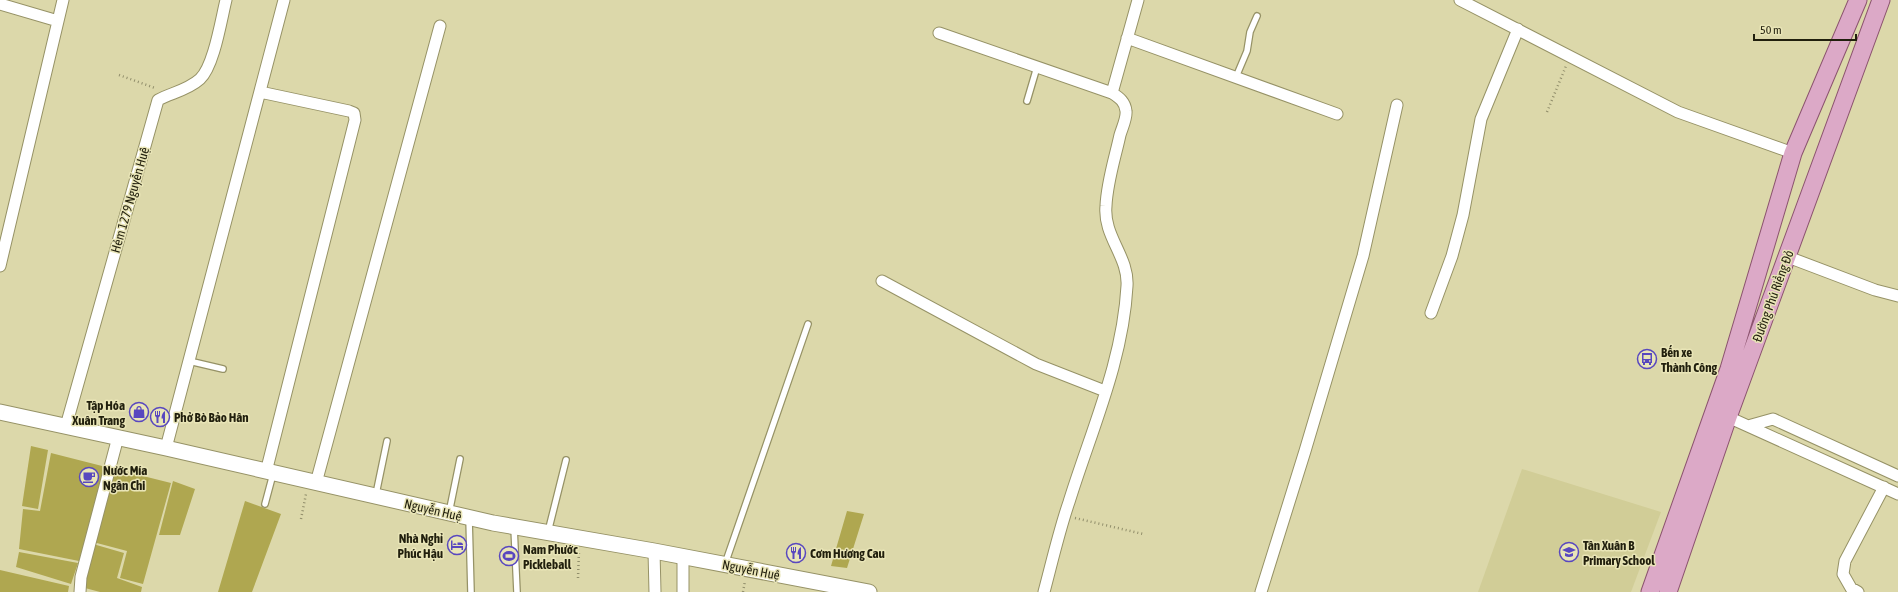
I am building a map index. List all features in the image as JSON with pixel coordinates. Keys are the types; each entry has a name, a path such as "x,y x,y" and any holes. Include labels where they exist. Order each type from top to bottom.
{"main road":[{"name":"Đường Phú Riềng Đỏ","path":"1650,592 1728,369 1793,153 1858,0"},
{"name":"Đường Phú Riềng Đỏ","path":"1668,592 1728,417 1788,257 1881,0"}],"street":[{"path":"0,266 63,0"},
{"name":"Hẻm 1279 Nguyễn Huệ","path":"66,426 158,100 171,93 188,87 200,79 209,65 226,0"},
{"path":"166,448 284,0"},
{"path":"1112,93 1138,0"},
{"path":"1460,0 1678,112 1793,153"},
{"path":"0,4 58,21"},
{"path":"312,483 440,26"},
{"path":"1431,313 1452,256 1463,215 1481,119 1518,29"},
{"path":"939,33 1112,93 1123,100 1126,113 1112,171 1106,207 1107,223 1112,241 1122,256 1128,285 1118,345 1105,391 1065,516 1044,592"},
{"path":"1128,38 1337,114"},
{"path":"260,92 349,110 354,113 355,120 270,473"},
{"path":"1261,592 1308,443 1363,256 1397,105"},
{"path":"1788,257 1875,290 1898,296"},
{"path":"882,281 1036,364 1105,391"},
{"name":"Nguyễn Huệ","path":"0,412 118,437 469,518 548,533 654,550 869,592"},
{"path":"1728,417 1898,494"},
{"path":"1748,426 1772,419 1898,476"},
{"path":"80,592 81,577 118,437"},
{"path":"1858,592 1850,588 1842,574 1845,561 1884,487"},
{"path":"654,550 655,592"},
{"path":"682,592 683,556"}],"lane":[{"path":"1236,78 1247,51 1250,32 1257,16"},
{"path":"1027,101 1037,67"},
{"path":"725,564 808,324"},
{"path":"189,361 223,369"},
{"path":"375,496 387,441"},
{"path":"448,513 460,459"},
{"path":"548,533 566,460"},
{"path":"265,504 270,473"},
{"path":"469,518 471,592"},
{"path":"514,527 517,592"}],"path":[{"path":"1547,112 1570,57"},
{"path":"119,75 171,93"},
{"path":"301,519 312,483"},
{"path":"1065,516 1143,534"},
{"path":"578,578 580,538"}],"shaded area":[{"name":"Tân Xuân B Primary School","path":"1522,469 1661,512 1631,592 1478,592"}],"building":[{"path":"31,446 48,450 38,509 22,506"},
{"path":"51,453 106,467 79,561 19,549 23,509 40,511"},
{"path":"113,468 171,483 143,584 120,578 127,551 93,542"},
{"path":"173,481 195,489 180,535 159,535"},
{"path":"245,501 281,514 252,592 218,592"},
{"path":"847,511 864,514 847,568 831,566"},
{"path":"93,544 124,553 117,578 142,587 141,592 100,592 85,588"},
{"path":"19,552 78,563 71,584 16,567"},
{"path":"0,570 69,586 68,592 0,592"}],"place":[{"name":"Bến xe Thành Công","path":"1647,359"},
{"name":"Tập Hóa Xuân Trang","path":"139,412"},
{"name":"Phở Bò Bảo Hân","path":"160,417"},
{"name":"Nước Mía Ngân Chi","path":"89,477"},
{"name":"Nhà Nghỉ Phúc Hậu","path":"457,545"},
{"name":"Tân Xuân B Primary School","path":"1569,552"},
{"name":"Cơm Hương Cau","path":"796,553"},
{"name":"Nam Phước Pickleball","path":"509,556"}]}
